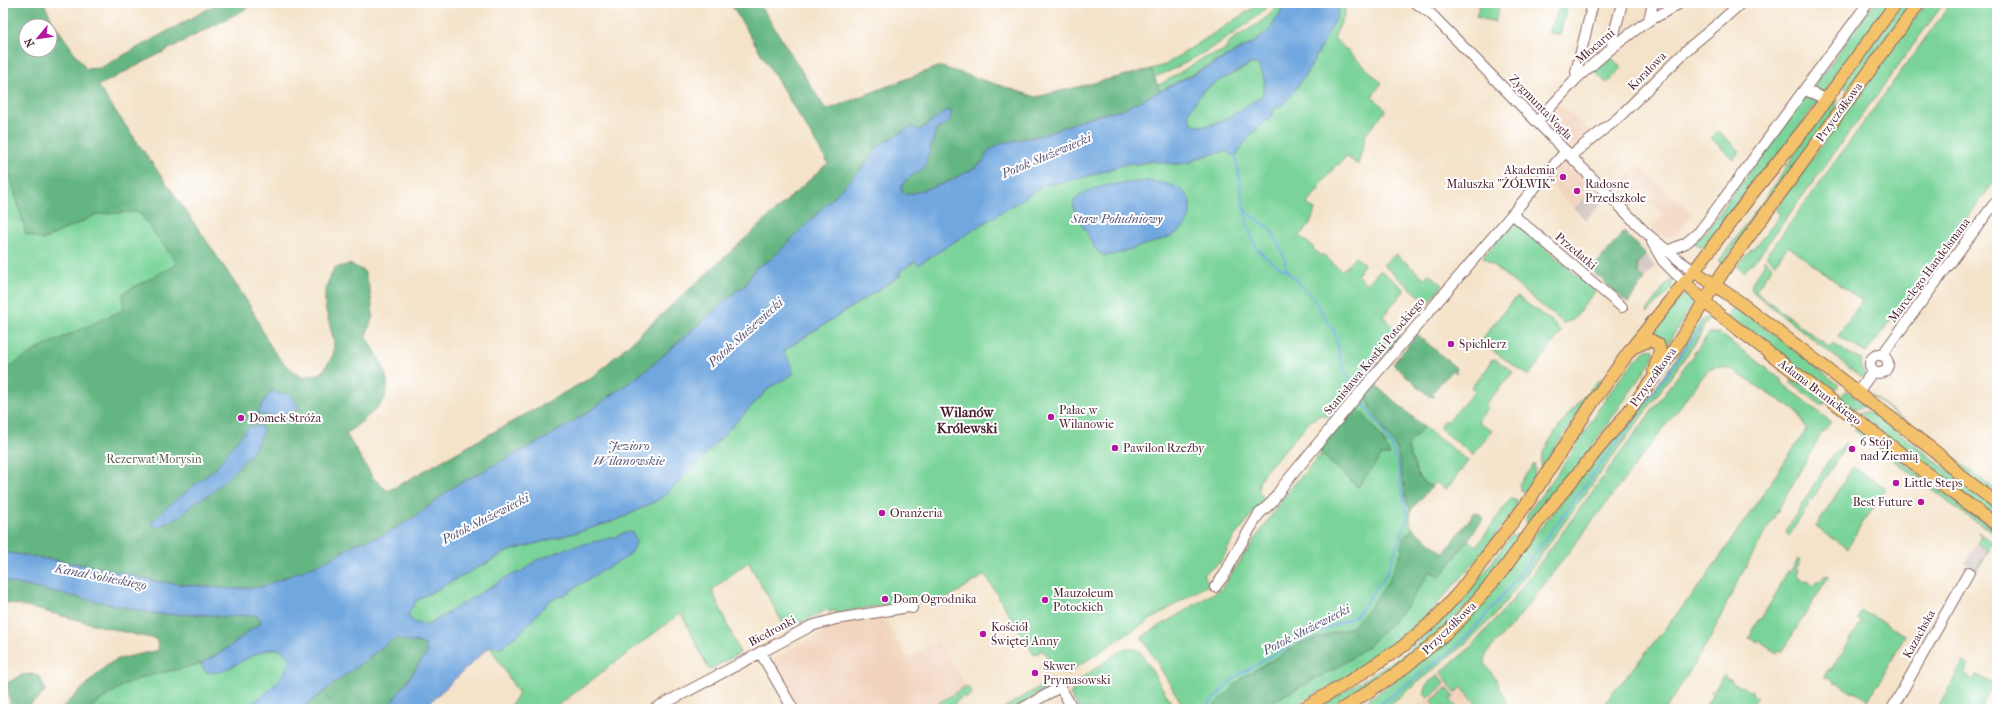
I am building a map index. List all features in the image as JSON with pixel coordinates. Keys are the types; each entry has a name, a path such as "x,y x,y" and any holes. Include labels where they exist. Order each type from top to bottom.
{"main road":[{"name":"Przyczółkowa","path":"1302,709 1380,663 1418,634 1448,604 1485,560 1528,502 1595,399 1631,349 1685,283 1826,99 1896,3"},
{"name":"Przyczółkowa","path":"1342,709 1400,671 1433,644 1460,619 1503,570 1538,522 1626,415 1671,354 1715,284 1919,3"},
{"name":"Adama Branickiego","path":"1694,271 1715,284 1858,392 1937,453 1961,476 1997,503"},
{"name":"Adama Branickiego","path":"1685,283 1704,302 1944,487 1997,525"},
{"path":"1631,349 1650,340 1658,344 1660,351 1650,382"}],"street":[{"name":"Zygmunta Vogla","path":"1416,3 1431,14 1645,232 1694,271"},
{"path":"1577,78 1576,72 1593,3"},
{"path":"1613,47 1612,42 1622,3"},
{"path":"1649,20 1653,3"},
{"name":"Młocarni","path":"1537,122 1577,78 1613,47 1649,20 1680,3"},
{"name":"Koralowa","path":"1568,153 1617,119 1691,46 1741,3"},
{"path":"1667,251 1677,248 1690,241 1700,231 1868,3"},
{"name":"Przyczółkowa","path":"1805,90 1826,99"},
{"name":"Stanisława Kostki Potockiego","path":"1215,587 1225,574 1236,552 1259,514 1272,502 1282,487 1363,389 1512,214 1568,153"},
{"name":"Marcelego Handelsmana","path":"1882,355 1997,200"},
{"name":"Przedatki","path":"1512,214 1622,307"},
{"name":"Zygmunta Vogla","path":"1645,232 1663,260 1685,283"},
{"path":"1876,355 1882,355 1888,361 1887,368 1881,373 1873,371 1869,366 1871,359 1876,355"},
{"path":"1858,392 1873,371"},
{"name":"Kazachska","path":"1892,709 1969,572"},
{"name":"Biedronki","path":"654,709 811,626 824,622 909,607 912,608"},
{"path":"760,652 793,709"},
{"path":"1021,709 1060,687 1073,709"}],"shaded area":[{"path":"1558,103 1594,135 1575,150 1543,120"},
{"path":"1563,161 1569,162 1594,189 1574,208 1546,180"},
{"path":"1638,165 1692,214 1677,236 1664,237 1651,229 1664,215 1624,179"},
{"path":"1594,189 1603,203 1585,220 1574,208"},
{"path":"1646,255 1653,263 1654,267 1645,279 1639,275 1637,264"},
{"path":"1977,543 1988,551 1976,569 1965,563"},
{"path":"881,615 908,658 938,640 966,686 929,709 800,709 772,663 773,660 836,625"},
{"path":"1468,648 1502,709 1412,709 1427,698 1424,694 1427,684"}],"green space":[{"path":"3,3 18,18 18,58 55,58 417,600 509,551 622,518 658,500 668,493 720,437 776,382 791,363 783,351 900,276 898,272 916,261 918,264 1046,184 1085,177 1129,163 1138,164 1151,161 1175,164 1189,163 1201,157 1225,151 1232,155 1238,154 1244,143 1256,129 1270,118 1274,109 1283,104 1292,94 1310,68 1336,18 1340,3 1346,4 1344,16 1334,38 1382,83 1372,96 1386,110 1366,134 1358,165 1346,156 1339,165 1337,164 1307,204 1315,210 1311,222 1300,236 1321,256 1322,254 1342,271 1355,256 1364,264 1357,275 1367,284 1380,270 1403,288 1404,291 1383,316 1401,335 1334,417 1321,415 1311,420 1263,474 1260,481 1259,490 1265,499 1234,537 1221,562 1203,574 1209,584 1119,639 1067,674 1063,671 1056,672 1043,650 1034,655 985,575 933,607 928,600 922,603 908,601 836,613 834,610 830,613 828,609 787,630 748,562 712,590 740,653 709,670 681,613 553,709 508,709 519,694 490,647 478,655 423,709 245,709 254,702 244,709 88,709 125,684 144,677 226,618 3,580"},
{"name":"Rezerwat Morysin","path":"3,3 44,3 51,18 18,18 18,58 58,58 58,29 86,69 100,68 219,3 257,3 98,86 191,218 245,298 273,351 290,369 302,377 322,373 333,355 334,341 325,307 325,289 334,268 350,264 364,271 370,290 373,316 366,336 383,367 387,385 383,401 366,418 346,434 374,479 388,491 594,376 828,163 730,3 759,3 826,110 937,67 942,67 1036,97 1151,69 1160,91 1124,109 1087,118 1043,135 1002,143 983,162 971,170 946,183 907,195 903,193 901,187 907,179 924,168 936,130 950,121 952,111 946,111 920,130 904,131 882,143 861,169 772,259 756,267 745,286 735,292 648,369 590,411 548,437 455,486 415,517 383,535 355,544 328,560 262,587 229,589 160,582 91,566 3,552 3,371 41,347 123,310 123,293 177,264 139,212 98,214 43,240 26,234 10,175 3,178"},
{"path":"1257,3 1271,3 1249,23 1215,46 1180,66 1153,77 1151,69 1165,65 1253,8"},
{"path":"1279,3 1286,3 1269,31 1256,41 1160,91 1156,86 1202,59 1221,52 1227,48 1228,43 1262,21"},
{"path":"1480,3 1500,3 1495,22 1476,17"},
{"path":"1561,3 1568,3 1560,35 1549,32"},
{"path":"1874,3 1890,3 1824,93 1813,88"},
{"path":"1902,3 1914,3 1854,85 1845,89 1845,80"},
{"path":"1925,3 1944,3 1758,257 1744,272 1738,268 1737,265 1753,248 1754,249 1780,215 1776,211 1782,200"},
{"path":"1951,3 1997,3 1997,178 1866,353 1838,336 1862,301 1788,246 1775,264 1766,256"},
{"path":"1608,55 1622,68 1607,83 1591,69"},
{"path":"1257,63 1262,71 1264,80 1264,89 1260,98 1220,122 1202,126 1193,125 1188,114 1198,97 1208,87 1249,65"},
{"path":"1806,96 1818,101 1786,145 1750,186 1704,249 1693,242 1706,231"},
{"path":"1837,100 1836,109 1723,264 1719,261 1781,176 1816,120 1829,103"},
{"path":"1718,131 1740,151 1733,159 1711,138"},
{"path":"1515,222 1595,291 1573,320 1563,323 1483,257 1511,224"},
{"path":"1624,232 1646,255 1637,264 1639,275 1645,279 1628,303 1591,270"},
{"path":"1396,254 1424,278 1429,274 1443,285 1428,303 1383,265"},
{"path":"1764,259 1773,267 1755,291 1830,348 1833,343 1846,352 1862,359 1860,365 1865,374 1862,378 1753,292 1751,288 1753,281 1764,265"},
{"path":"1672,279 1672,289 1648,313 1647,311 1668,282"},
{"path":"1688,293 1694,298 1690,309 1665,348 1649,336 1678,300"},
{"path":"1518,297 1554,323 1561,332 1529,376 1483,344 1483,338 1512,301"},
{"path":"1735,305 1839,385 1831,395 1727,316"},
{"path":"1706,317 1711,317 1703,327 1699,338 1518,586 1492,618 1467,642 1383,709 1355,709 1418,664 1542,526 1606,447 1630,424 1700,322"},
{"path":"1710,332 1716,334 1718,332 1783,381 1782,383 1831,422 1821,434 1734,588 1711,637 1666,709 1600,709 1705,579 1807,429 1798,412 1730,369 1717,367 1708,370 1519,617 1486,654 1485,664 1496,679 1510,709 1476,709 1475,702 1461,687 1455,693 1441,672 1469,649 1511,602"},
{"path":"1417,334 1456,368 1456,373 1452,370 1432,393 1435,397 1429,396 1393,364"},
{"path":"1651,348 1655,350 1651,362 1573,473 1535,520 1526,524 1527,514 1560,469 1616,383 1640,356"},
{"path":"1495,359 1513,372 1485,405 1488,408 1478,421 1492,431 1473,455 1441,429 1440,425 1444,420 1447,422 1475,391 1471,387 1489,366 1491,360"},
{"path":"1792,377 1826,402 1824,405 1821,405 1791,383"},
{"path":"1601,379 1602,380 1541,468 1543,453 1560,425 1578,403"},
{"path":"1375,384 1424,427 1410,442 1408,448 1419,478 1431,487 1411,510 1407,502 1397,449 1372,410 1366,395"},
{"path":"1846,390 1866,406 1851,411 1837,401"},
{"path":"1866,391 1997,491 1997,499"},
{"path":"1366,395 1372,410 1397,449 1407,502 1411,510 1410,523 1413,529 1404,537 1404,548 1387,584 1361,619 1352,627 1302,643 1243,677 1211,709 1185,709 1142,638 1143,636 1222,588 1288,491 1321,454 1358,487 1386,444 1365,416 1356,407"},
{"path":"1356,407 1375,429 1390,455 1382,455 1358,487 1317,450 1339,423"},
{"path":"1869,413 1878,417 1997,508 1997,517 1968,499 1858,414"},
{"path":"1424,427 1468,461 1446,490 1436,482 1431,487 1419,478 1408,448 1410,442"},
{"path":"1859,428 1922,477 1920,480 1853,430"},
{"path":"1847,441 1842,452 1789,536 1786,531 1828,461"},
{"path":"1534,464 1535,471 1531,484 1527,490 1521,491 1519,484"},
{"path":"1853,467 1886,488 1875,502 1876,504 1866,519 1864,519 1848,548 1816,527"},
{"path":"1926,480 1997,531 1997,534 1965,515 1924,483"},
{"path":"1510,499 1516,500 1516,507 1474,563 1412,632 1357,671 1287,709 1258,709 1338,667 1388,627 1405,608 1431,571 1440,577 1468,540 1477,546"},
{"path":"1475,512 1484,518 1440,577 1431,571 1405,608 1366,648 1338,667 1258,709 1211,709 1243,677 1302,643 1352,627 1372,605 1387,584 1403,549 1401,546 1404,537 1413,529 1444,553"},
{"path":"1977,532 1994,541 1978,570 1976,569 1988,551 1977,543 1981,535"},
{"path":"1518,534 1518,543 1464,609 1419,651 1335,709 1316,709 1403,654 1448,614 1489,566 1510,537"},
{"path":"1798,559 1801,561 1796,568 1798,570 1796,575 1806,582 1808,581 1814,586 1817,581 1819,583 1825,575 1829,576 1781,653 1779,651 1777,653 1759,640 1757,642 1749,638 1758,620 1760,620 1780,588 1779,586 1788,571 1790,572"},
{"path":"3,581 156,614 210,615 224,617 253,615 258,616 261,621 260,624 228,648 201,664 144,677 125,684 88,709 61,709 107,665 118,659 159,650 156,639 3,602"},
{"path":"1861,611 1886,623 1885,624 1905,635 1879,684 1877,684 1868,700 1837,683 1836,684 1828,678 1825,678 1824,676 1829,669 1832,670 1831,669 1862,621 1857,618"},
{"path":"399,637 425,645 427,653 387,709 301,709 391,639"},
{"path":"1125,648 1135,649 1141,653 1175,709 1079,709 1070,694 1074,689 1073,684"},
{"path":"1963,662 1969,665 1964,674 1974,680 1976,675 1993,683 1981,709 1939,709 1938,708"},
{"path":"32,674 40,677 45,690 42,695 31,704 11,709 7,683 22,675"},
{"path":"1438,675 1444,683 1443,686 1428,698 1424,694 1427,684"},
{"path":"1725,676 1726,679 1732,680 1731,682 1741,687 1742,686 1749,692 1752,691 1751,693 1758,698 1752,704 1760,709 1729,709 1724,706 1721,709 1704,709 1713,694 1711,693 1712,691 1714,692 1722,677"},
{"path":"1051,680 1053,685 1013,709 1002,709"},
{"path":"966,686 973,692 966,699 963,696 954,704 958,709 929,709"},
{"path":"1446,689 1449,690 1454,697 1450,699 1458,709 1447,709 1444,706 1437,709 1431,701"}],"water":[{"name":"Jezioro Wilanowskie","path":"1286,3 1340,4 1336,18 1310,68 1292,94 1283,104 1274,109 1270,118 1256,129 1244,143 1238,154 1232,155 1225,151 1201,157 1189,163 1175,164 1151,161 1138,164 1129,163 1085,177 1046,184 918,265 915,261 899,272 901,275 783,351 791,363 793,374 767,390 668,493 658,500 622,518 509,551 417,600 409,612 409,618 416,623 428,625 505,578 522,571 535,561 567,548 615,537 625,532 633,533 636,542 632,552 624,559 603,570 564,595 550,600 522,631 501,647 490,646 423,709 387,709 427,653 425,645 415,641 412,643 398,639 392,640 301,709 244,709 271,688 282,676 289,661 284,652 277,649 268,650 258,653 227,669 217,672 206,672 201,664 228,648 260,624 261,621 258,616 224,617 210,615 156,614 3,581 3,552 91,566 160,582 229,589 262,587 328,560 355,544 383,535 415,517 455,486 548,437 590,411 648,369 735,292 745,286 756,267 772,259 861,169 882,143 912,127 920,130 946,111 952,111 950,121 936,130 924,168 907,179 901,187 903,193 907,195 946,183 971,170 983,162 988,151 1002,143 1043,135 1087,118 1124,109 1210,66 1256,41 1269,31","holes":["1250,64 1257,64 1264,76 1265,85 1260,98 1220,122 1211,125 1193,125 1188,114 1203,90"]},
{"name":"Staw Południowy","path":"1147,181 1172,185 1185,193 1190,203 1190,215 1188,221 1180,231 1169,237 1115,254 1101,254 1095,249 1077,217 1074,209 1074,201 1089,191 1108,185"},
{"path":"272,390 279,394 288,393 300,409 273,416 257,414"},
{"path":"250,426 261,426 263,432 250,455 226,479 209,495 198,500 181,515 157,528 151,523 168,506 216,468 232,446"}],"waterway":[{"name":"Potok Służewiecki","path":"1235,154 1245,211 1271,229 1284,256 1287,271 1313,298 1335,333 1340,361 1356,392"},
{"path":"1245,211 1249,232 1257,247 1268,260 1287,271"},
{"path":"1374,709 1452,650 1472,631 1510,587 1700,329"},
{"name":"Potok Służewiecki","path":"1204,709 1235,677 1296,642 1356,616 1387,573 1408,517 1400,482 1400,473 1393,449 1382,429 1359,397"}],"place":[{"name":"Akademia Maluszka \"ŻÓŁWIK\"","path":"1563,177"},
{"name":"Radosne Przedszkole","path":"1577,191"},
{"name":"Spichlerz","path":"1451,344"},
{"name":"Pałac w Wilanowie","path":"1051,417"},
{"name":"Domek Stróża","path":"241,418"},
{"name":"Pawilon Rzeźby","path":"1115,448"},
{"name":"6 Stóp nad Ziemią","path":"1852,449"},
{"name":"Little Steps","path":"1896,483"},
{"name":"Best Future","path":"1921,502"},
{"name":"Oranżeria","path":"882,513"},
{"name":"Dom Ogrodnika","path":"885,599"},
{"name":"Mauzoleum Potockich","path":"1045,600"},
{"name":"Kościół Świętej Anny","path":"983,634"},
{"name":"Skwer Prymasowski","path":"1035,673"}],"district":[{"name":"Wilanów Królewski","path":"967,420"}],"water label":[{"name":"Kanał Sobieskiego","path":"101,576"}]}
